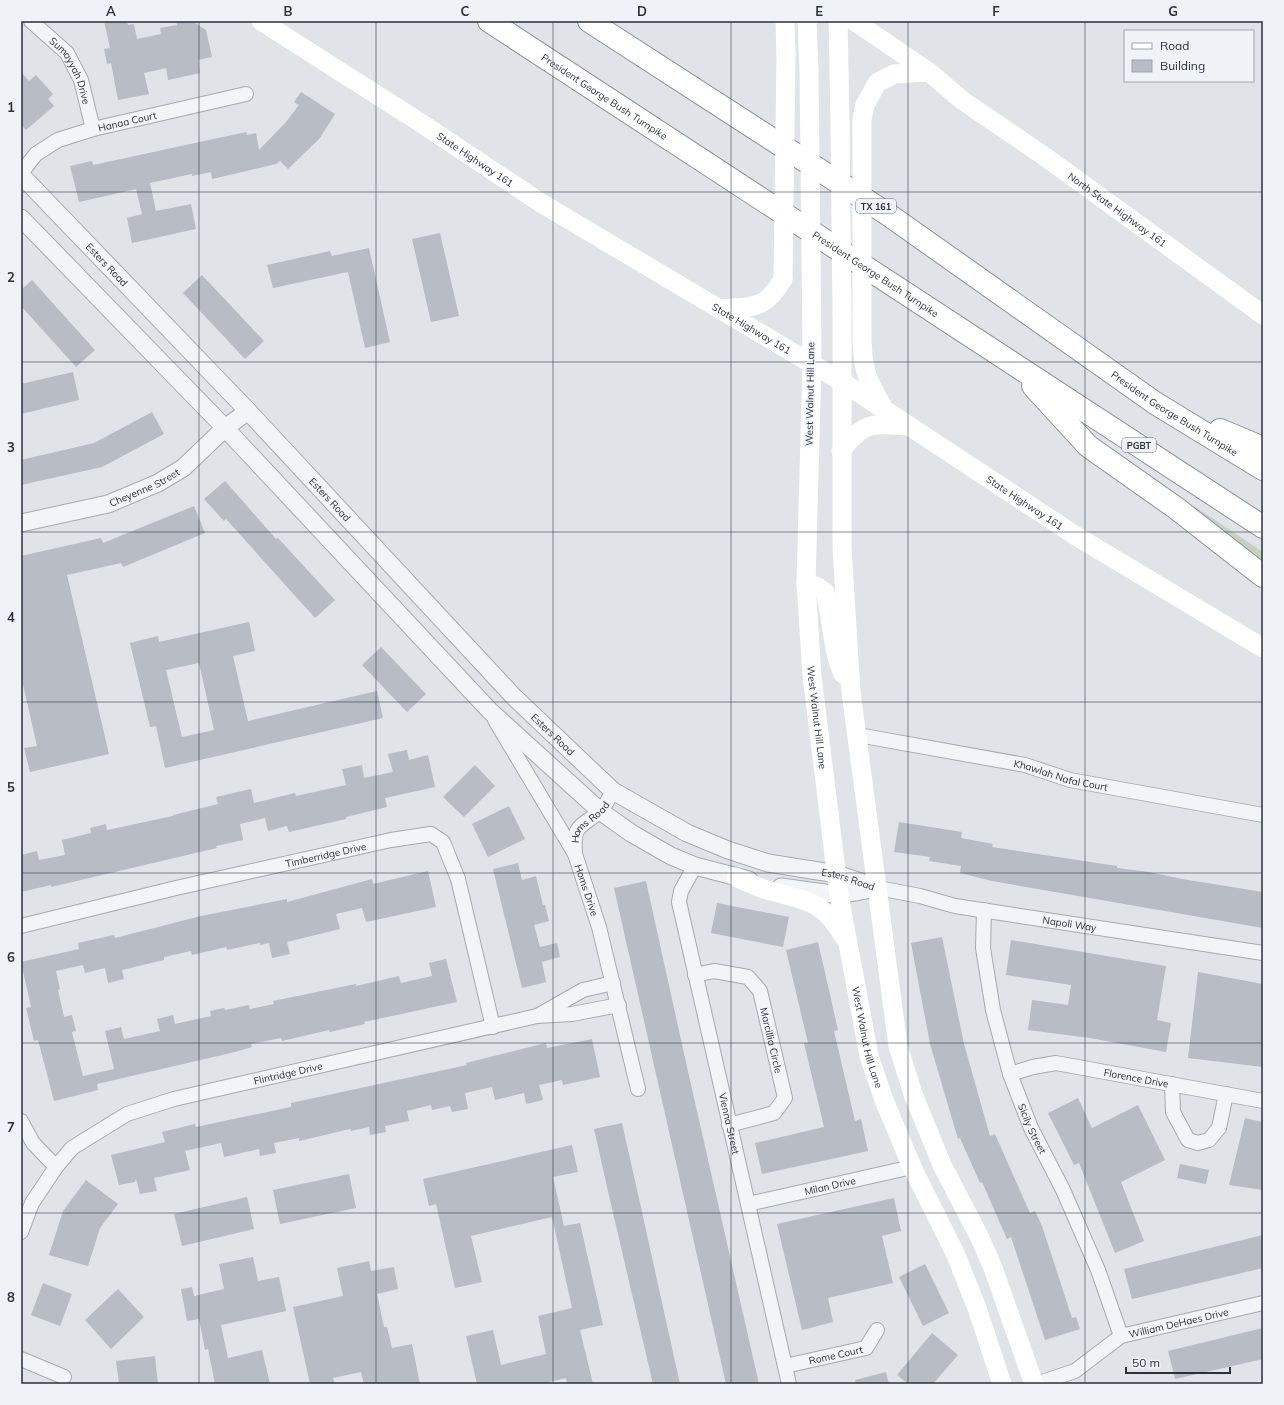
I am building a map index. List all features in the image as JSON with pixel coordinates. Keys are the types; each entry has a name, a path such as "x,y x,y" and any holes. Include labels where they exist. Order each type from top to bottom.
{"highway":[{"name":"President George Bush Turnpike","path":"489,21 1263,527"},
{"name":"President George Bush Turnpike","path":"589,21 886,213 1155,403 1263,469"},
{"path":"1014,364 1088,446 1176,508 1263,576"},
{"path":"1155,403 1263,448"}],"main road":[{"name":"State Highway 161","path":"261,21 424,125 541,203 844,383 1076,536 1263,648"},
{"path":"721,309 760,306 774,294 783,279 786,55 785,21"},
{"name":"West Walnut Hill Lane","path":"807,21 809,70 812,364 806,583 812,676 839,896 869,1056 884,1100 912,1167 956,1255 977,1308 1002,1384"},
{"path":"838,21 844,383 841,450 842,547 851,692 858,735 897,1039 914,1094 942,1165 980,1238 993,1268 1035,1384"},
{"path":"854,21 929,72"},
{"path":"886,411 870,384 862,360 862,119 865,105 877,83 894,74 929,72"},
{"name":"North State Highway 161","path":"929,72 963,101 1044,156 1263,315"},
{"path":"841,450 854,434 874,424 908,426"},
{"path":"806,583 816,586 826,592 838,664 851,692"},
{"path":"736,877 765,890 816,904 834,919 848,943"}],"street":[{"name":"Sumayyah Drive","path":"31,21 66,53 81,80 93,129"},
{"name":"Hanaa Court","path":"21,174 36,154 58,140 93,129 246,94"},
{"name":"Esters Road","path":"21,174 248,411 514,697 613,791 687,833 728,850 768,863 837,874 878,888"},
{"name":"Esters Road","path":"21,218 225,428 490,711 600,811 631,833 671,856 695,866 764,884 839,896 878,888"},
{"name":"Cheyenne Street","path":"21,523 108,504 135,494 183,468 225,428 248,411"},
{"path":"385,599 404,580"},
{"name":"Homs Drive","path":"490,711 575,854 599,927 638,1089"},
{"name":"Khawlah Nafal Court","path":"858,735 1025,765 1070,780 1263,816"},
{"name":"Homs Road","path":"575,854 574,836 580,825 600,811 613,791"},
{"name":"Timberridge Drive","path":"21,926 176,888 391,840 431,834 442,842 458,880 493,1027"},
{"name":"Vienna Street","path":"695,866 681,891 679,902 789,1384"},
{"name":"Napoli Way","path":"878,888 920,896 955,906 1263,953"},
{"name":"Sicily Street","path":"984,910 982,948 993,1010 1010,1074 1031,1128 1063,1190 1098,1270 1121,1336"},
{"name":"Marcillia Circle","path":"695,975 714,970 748,976 760,991 785,1098 774,1113 729,1124"},
{"name":"Flintridge Drive","path":"537,1016 583,990 613,983"},
{"name":"Flintridge Drive","path":"56,1167 72,1148 89,1136 127,1114 174,1099 537,1016 572,1014 619,1005"},
{"name":"Florence Drive","path":"1010,1074 1033,1067 1056,1063 1263,1101"},
{"path":"1172,1084 1173,1112 1188,1140 1198,1144 1209,1140 1219,1128 1226,1094"},
{"path":"21,1121 33,1143 56,1167 32,1203 21,1232"},
{"name":"Milan Drive","path":"748,1204 912,1167"},
{"name":"William DeHaes Drive","path":"1035,1384 1075,1371 1121,1336 1263,1303"},
{"name":"Rome Court","path":"785,1366 866,1348 877,1330"},
{"path":"21,1359 64,1377"}],"green space":[{"path":"1194,506 1263,552 1263,563 1191,510"}],"building":[{"path":"104,21 127,21 128,25 134,24 137,39 161,34 160,28 177,25 176,21 192,21 206,30 212,57 198,60 200,73 168,80 166,68 144,73 149,94 118,100 111,63 107,64 104,49 110,48"},
{"path":"21,72 29,81 36,75 53,94 48,99 54,106 26,130 21,125"},
{"path":"301,92 335,114 320,138 288,169 280,161 276,164 212,179 211,172 192,176 192,174 150,183 156,211 191,204 196,229 132,243 127,218 142,214 136,189 79,202 70,166 92,161 93,165 246,132 247,135 256,133 259,150 286,122 299,105 294,102"},
{"path":"440,233 459,316 431,322 412,239"},
{"path":"369,248 390,342 365,348 348,272 273,288 267,265 330,251 332,256"},
{"path":"202,275 264,341 245,359 183,293"},
{"path":"32,280 95,350 76,367 21,306 21,290"},
{"path":"73,372 79,400 21,414 21,384"},
{"path":"152,412 164,434 102,467 21,485 21,460 94,443"},
{"path":"225,481 276,539 278,538 335,600 315,618 226,519 224,521 204,499"},
{"path":"194,506 205,533 123,567 121,563 67,575 109,754 30,772 24,748 37,746 21,676 21,556 101,538 103,543"},
{"path":"249,622 255,651 233,656 248,721 377,691 383,718 165,768 156,726 150,727 130,643 158,636 159,642","holes":["199,663 214,730 182,737 166,670"]},
{"path":"381,647 426,694 407,712 362,665"},
{"path":"407,750 409,760 428,755 435,787 385,798 387,807 346,817 346,819 289,832 287,826 268,831 265,818 240,824 243,840 216,846 217,848 51,887 51,885 21,892 21,855 37,851 39,860 65,855 62,840 91,833 90,828 106,824 107,830 173,816 218,804 216,797 251,789 254,803 295,793 296,796 346,785 342,769 362,765 364,778 393,772 388,754"},
{"path":"475,765 495,786 464,817 443,797"},
{"path":"509,806 525,839 488,857 472,824"},
{"path":"899,822 962,832 961,838 993,844 992,847 1117,866 1117,868 1149,872 1263,892 1263,928 992,881 960,873 961,866 929,861 930,857 894,852"},
{"path":"518,863 522,880 536,876 543,905 545,905 549,921 534,925 540,947 557,943 560,957 542,962 546,982 522,988 493,869"},
{"path":"428,871 436,907 366,922 362,908 336,914 340,929 287,942 290,954 272,958 269,943 260,945 260,943 227,950 226,947 192,955 191,951 164,957 164,960 122,970 124,979 108,983 105,968 85,973 83,965 56,971 60,989 58,990 64,1017 72,1015 76,1031 72,1032 83,1076 114,1069 105,1031 121,1027 124,1039 160,1031 157,1019 173,1015 175,1024 211,1016 210,1011 224,1008 225,1010 249,1005 250,1009 274,1004 273,1001 356,984 356,986 399,976 401,983 432,976 429,963 446,959 457,1002 364,1022 365,1024 330,1032 329,1030 282,1041 281,1038 251,1044 252,1047 235,1052 97,1084 98,1090 54,1101 38,1040 34,1041 26,1008 31,1007 21,962 79,949 78,943 114,935 115,938 201,916 287,899 287,902 372,879 373,884"},
{"path":"646,881 759,1384 726,1384 614,888"},
{"path":"717,903 789,917 783,947 711,933"},
{"path":"942,937 964,1044 990,1136 995,1134 1030,1213 1035,1211 1042,1226 1072,1318 1076,1317 1080,1329 1045,1340 1011,1237 1007,1239 982,1182 980,1183 960,1138 958,1139 930,1044 911,943"},
{"path":"1011,940 1166,966 1157,1020 1171,1023 1166,1052 1090,1038 1028,1030 1032,1000 1068,1005 1071,985 1006,975"},
{"path":"818,942 838,1030 834,1031 855,1121 861,1119 868,1151 762,1174 755,1143 824,1127 804,1043 808,1043 786,950"},
{"path":"1198,972 1263,984 1263,1067 1188,1058"},
{"path":"592,1039 600,1077 563,1085 562,1080 539,1085 543,1100 526,1104 524,1093 495,1100 492,1087 465,1093 468,1109 452,1112 450,1106 432,1110 431,1105 407,1111 409,1121 385,1126 386,1132 370,1135 369,1127 351,1131 350,1129 299,1141 299,1138 274,1143 276,1153 260,1156 259,1149 224,1157 221,1143 185,1151 190,1170 154,1178 157,1191 140,1194 136,1179 135,1182 119,1185 111,1155 165,1142 162,1132 195,1124 196,1127 291,1107 291,1103 467,1065 466,1063 546,1043 547,1048"},
{"path":"1078,1098 1092,1128 1138,1105 1165,1160 1121,1182 1144,1241 1115,1253 1079,1163 1074,1165 1048,1113"},
{"path":"1245,1118 1263,1122 1263,1190 1229,1185"},
{"path":"622,1123 680,1384 653,1384 594,1129"},
{"path":"572,1145 578,1172 553,1177 564,1226 580,1223 603,1325 580,1330 593,1384 567,1384 566,1378 541,1384 477,1384 466,1336 493,1330 501,1365 546,1354 538,1316 572,1308 552,1217 471,1236 482,1282 455,1288 436,1204 429,1206 423,1179"},
{"path":"1180,1164 1209,1170 1206,1184 1177,1178"},
{"path":"349,1174 356,1208 280,1224 273,1190"},
{"path":"86,1180 118,1204 100,1228 88,1266 49,1255 63,1211"},
{"path":"247,1197 254,1229 182,1246 174,1214"},
{"path":"894,1198 901,1231 882,1236 893,1283 828,1298 833,1322 802,1330 777,1224"},
{"path":"1263,1235 1263,1268 1132,1299 1124,1269"},
{"path":"253,1257 258,1281 279,1277 286,1311 221,1325 228,1358 262,1350 270,1384 215,1384 208,1349 205,1350 199,1319 187,1321 181,1289 192,1287 194,1296 224,1289 219,1264"},
{"path":"369,1261 371,1271 394,1267 398,1289 377,1294 384,1327 387,1327 392,1348 412,1344 420,1384 364,1384 361,1372 333,1378 335,1384 310,1384 293,1307 343,1296 337,1268"},
{"path":"925,1264 949,1313 923,1326 899,1277"},
{"path":"43,1283 72,1294 60,1326 31,1315"},
{"path":"118,1289 144,1317 111,1349 85,1320"},
{"path":"1263,1328 1263,1359 1175,1379 1168,1351"},
{"path":"932,1333 958,1355 933,1384 908,1384 897,1375"},
{"path":"155,1356 158,1384 119,1384 116,1361"},
{"path":"886,1372 889,1384 856,1384 855,1380"}]}
